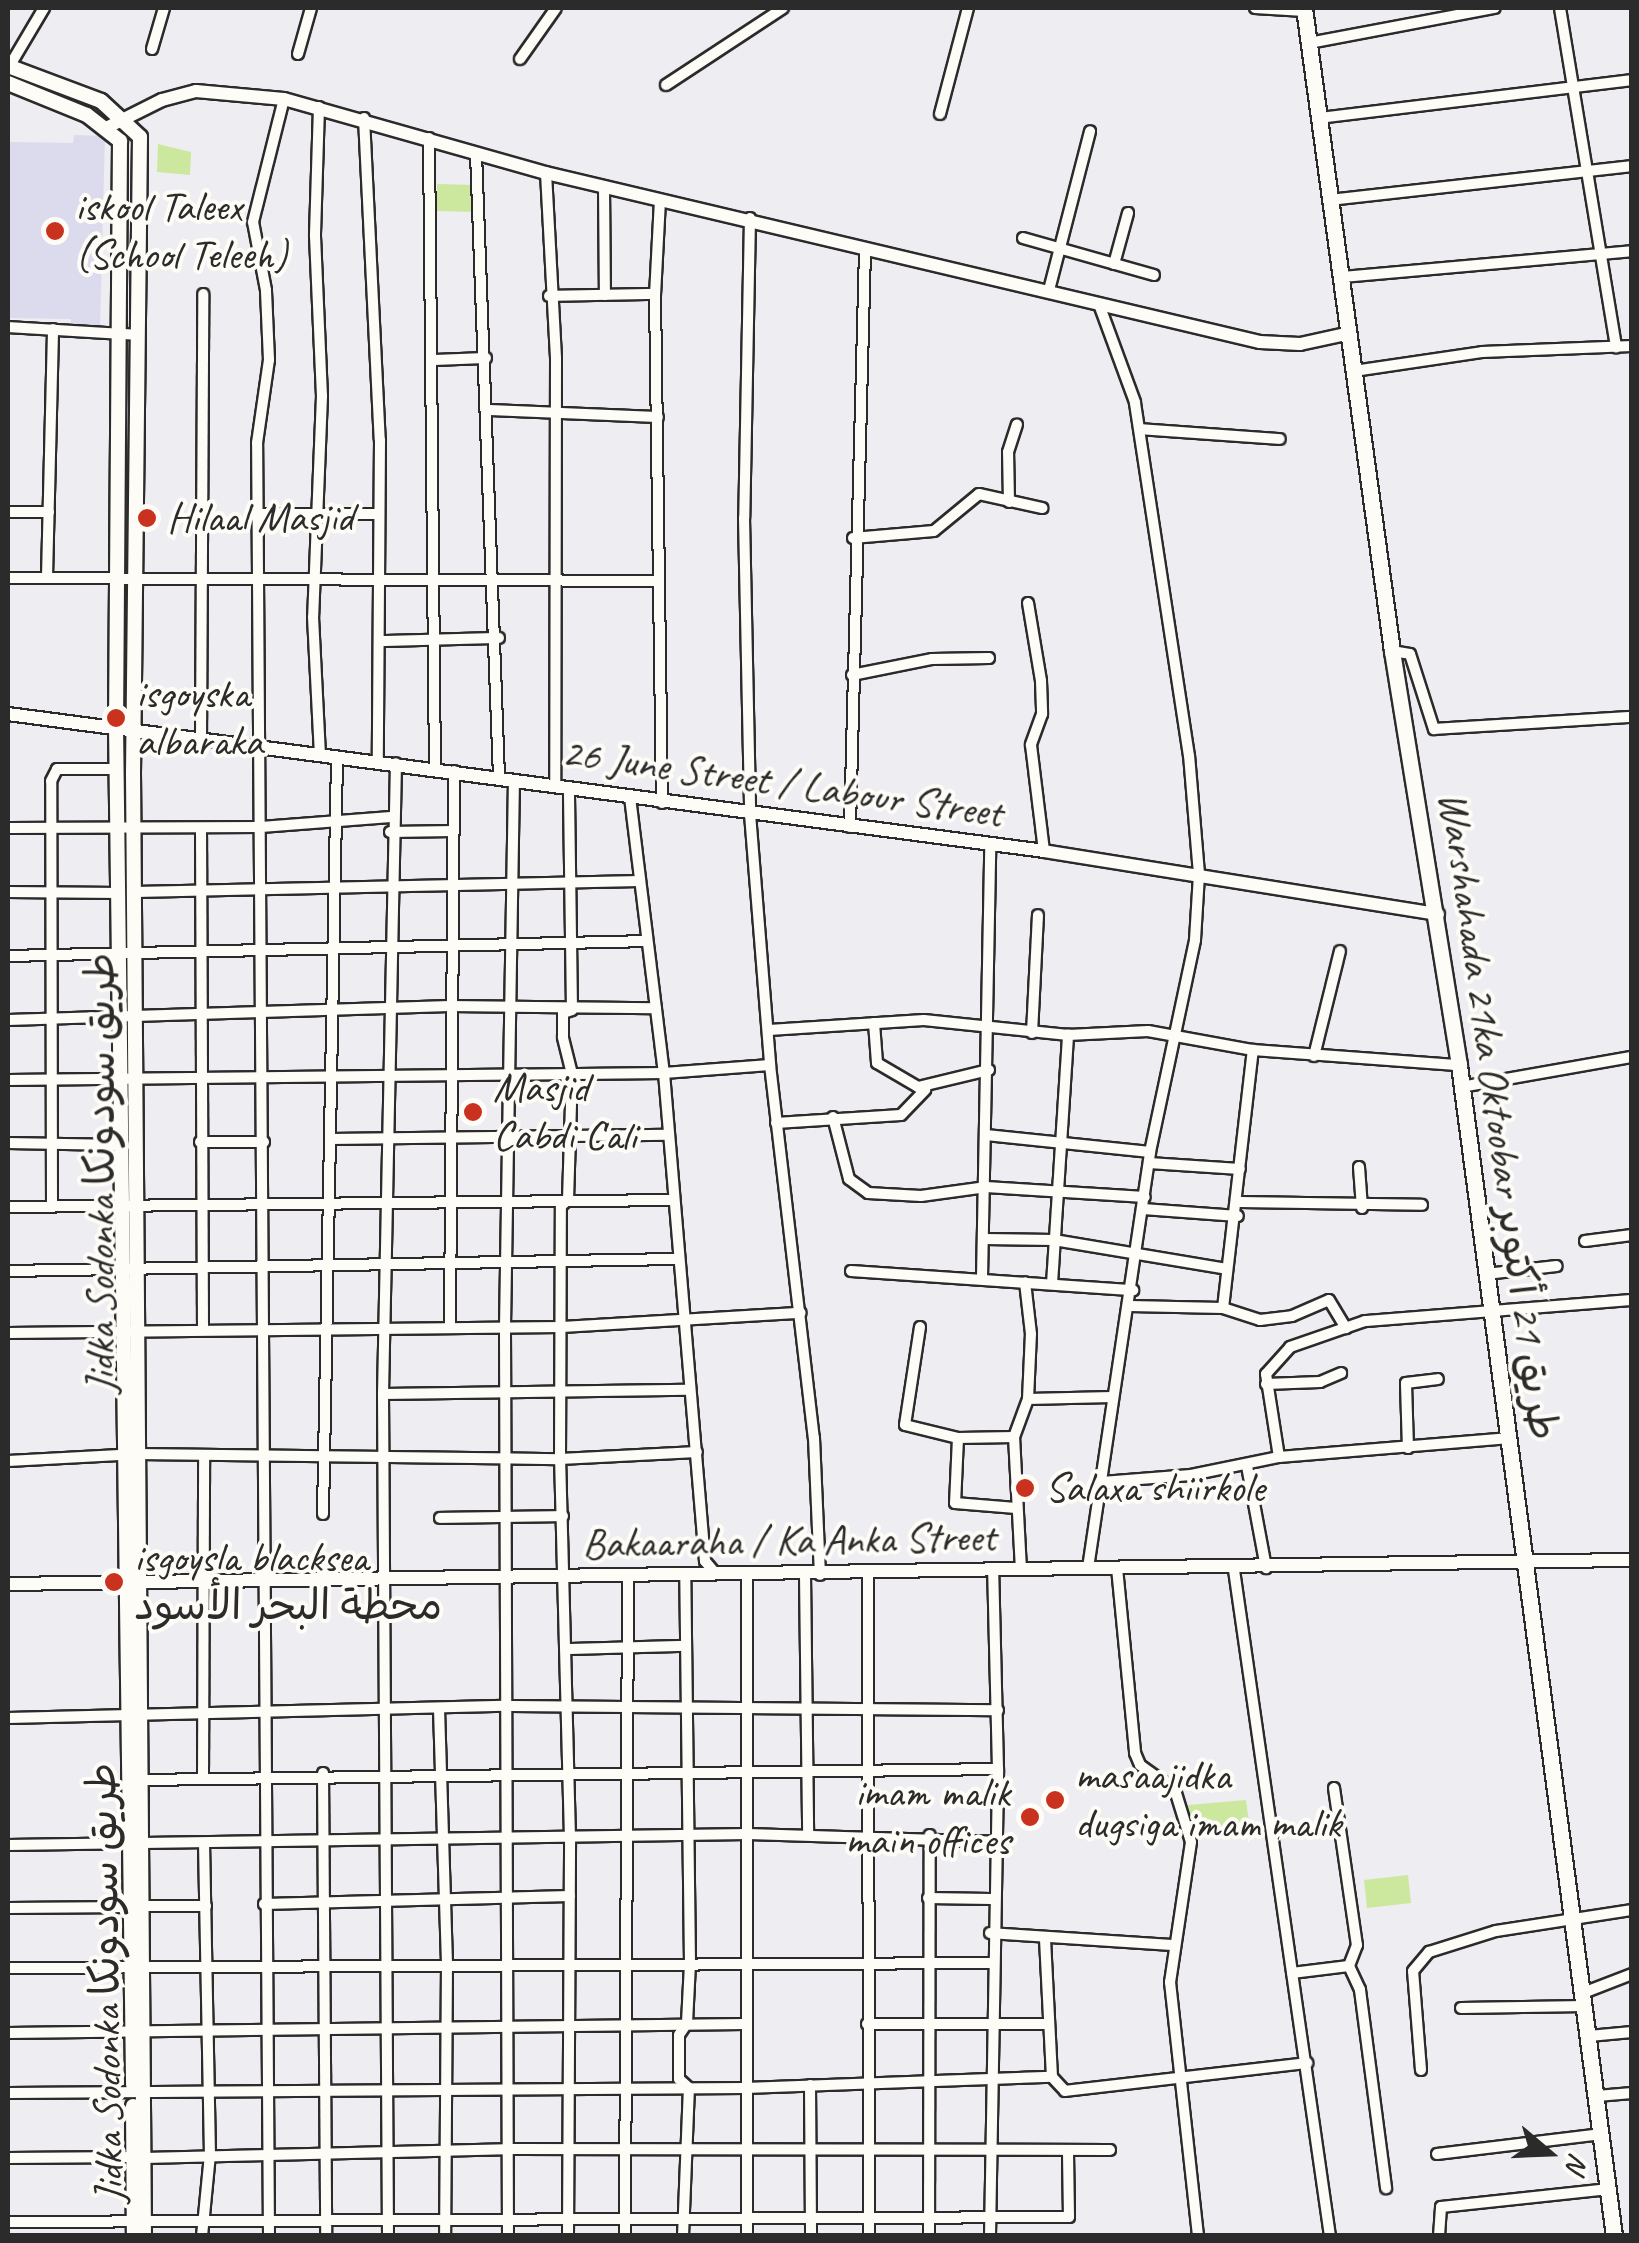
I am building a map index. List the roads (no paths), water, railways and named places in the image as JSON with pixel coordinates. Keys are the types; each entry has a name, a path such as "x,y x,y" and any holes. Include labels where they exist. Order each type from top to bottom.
{"main road":[{"name":"Warshahada 21ka Oktoobar طريق 21 أكتوبر","path":"1304,9 1392,651 1460,1064 1614,2236"},
{"path":"8,66 108,127"},
{"path":"8,83 35,84 124,116"},
{"name":"Jidka Sodonka طريق سودونكا","path":"124,116 140,137 133,728 127,827 134,2033 138,2094 137,2225 144,2236"},
{"name":"Jidka Sodonka طريق سودونكا","path":"108,127 120,141 116,726 127,827"},
{"name":"Jidka Sodonka طريق سودونكا","path":"128,1081 120,1144 128,1205"},
{"name":"Jidka Sodonka طريق سودونكا","path":"131,1717 137,1780 134,1846"}],"street":[{"path":"8,66 44,8"},
{"path":"152,49 164,8"},
{"path":"298,54 311,8"},
{"path":"520,60 556,8"},
{"path":"666,84 783,8"},
{"path":"940,114 968,8"},
{"path":"1255,8 1304,9"},
{"path":"1308,42 1494,8"},
{"path":"1560,8 1616,347"},
{"path":"1319,118 1574,84 1632,80"},
{"path":"108,127 124,116 196,92 284,99 364,117 546,173 1281,345 1350,333"},
{"path":"269,2236 263,1777 264,886 260,827 257,444 269,358 266,290 253,222 284,99"},
{"path":"319,107 314,578 320,755"},
{"path":"364,117 374,221 381,641 378,761"},
{"path":"1049,290 1090,132"},
{"path":"430,138 438,642 435,769"},
{"path":"476,153 489,410 491,580 499,638 499,778"},
{"path":"1330,200 1632,166"},
{"path":"546,173 562,786 572,1010"},
{"path":"604,187 605,295"},
{"path":"660,200 655,294 662,802"},
{"path":"1114,264 1128,213"},
{"path":"750,218 744,518 750,814 770,1065 801,1313 812,1575 808,1834"},
{"path":"1023,238 1154,275"},
{"path":"850,827 853,538 865,249"},
{"path":"1342,277 1632,251"},
{"path":"202,740 198,580 203,294"},
{"path":"549,296 655,294"},
{"path":"1088,1568 1112,1397 1133,1290 1150,1157 1196,940 1199,874 1189,756 1140,430 1099,304"},
{"path":"8,327 140,335"},
{"path":"48,576 53,330"},
{"path":"1354,372 1482,352 1632,346"},
{"path":"433,360 486,358"},
{"path":"489,410 552,416 658,417"},
{"path":"1009,502 1008,452 1017,424"},
{"path":"1140,430 1280,439"},
{"path":"853,538 934,531 979,494 1042,508"},
{"path":"8,512 49,512"},
{"path":"258,514 379,514"},
{"path":"8,578 48,576 134,583 377,575 437,583 657,582"},
{"path":"1028,602 1041,681 1042,714 1031,745 1044,851"},
{"path":"381,641 499,638"},
{"path":"1392,651 1410,654 1434,729 1632,718"},
{"path":"852,675 920,661 990,658"},
{"name":"26 June Street / Labour Street","path":"8,714 1044,851 1438,914"},
{"path":"323,1514 322,1327 330,1139 337,757"},
{"path":"388,2236 383,1394 392,1203 392,1136 386,1076 390,832 396,763"},
{"path":"52,1206 54,771 118,769"},
{"path":"450,1326 448,1076 454,771"},
{"path":"508,2236 505,1328 514,780"},
{"path":"630,797 664,1074 688,1390 706,1561 720,1576"},
{"path":"8,828 260,827 391,817"},
{"path":"201,828 203,1330"},
{"path":"390,832 453,830"},
{"path":"982,1278 991,1029 990,846"},
{"path":"8,892 640,881"},
{"path":"1032,1033 1038,915"},
{"path":"8,956 648,941"},
{"path":"1314,1056 1340,951"},
{"path":"8,1020 450,1006 513,1011 656,1008"},
{"path":"568,2236 570,1838 560,1391 564,1264 561,1206 568,1200 572,1074 563,1037 563,1013 572,1010"},
{"path":"768,1030 924,1020 1032,1033 1178,1036 1253,1050 1460,1064"},
{"path":"874,1024 877,1063 924,1090"},
{"path":"1052,1284 1058,1142 1068,1034"},
{"path":"1223,1308 1240,1202 1253,1050"},
{"path":"1461,1086 1632,1057"},
{"path":"8,1080 664,1074 770,1065"},
{"path":"776,1123 901,1115 924,1090 988,1070"},
{"path":"832,1117 849,1179 868,1193 921,1196 986,1187 1055,1189 1238,1216"},
{"path":"330,1139 510,1132 668,1135"},
{"path":"986,1135 1240,1169"},
{"path":"200,1142 264,1142"},
{"path":"8,1143 120,1144"},
{"path":"1359,1166 1362,1208"},
{"path":"8,1207 672,1200"},
{"path":"1240,1202 1362,1208 1422,1205"},
{"path":"1585,1241 1632,1235"},
{"path":"985,1239 1054,1240 1228,1269"},
{"path":"8,1271 506,1266 677,1260"},
{"path":"1486,1274 1557,1266"},
{"path":"851,1271 1133,1290"},
{"path":"1020,1570 1014,1437 1028,1399 1025,1282"},
{"path":"1279,1457 1266,1384 1282,1351 1346,1328 1406,1317 1491,1316 1632,1300"},
{"path":"1130,1306 1223,1308 1260,1320 1332,1301 1346,1328"},
{"path":"8,1334 387,1325 562,1327 801,1313"},
{"path":"920,1327 904,1426 958,1438 1014,1437"},
{"path":"1266,1384 1320,1382 1341,1373"},
{"path":"1408,1448 1406,1382 1438,1379"},
{"path":"383,1394 688,1390"},
{"path":"1028,1399 1112,1397"},
{"path":"958,1438 956,1502 1016,1508"},
{"path":"1102,1482 1247,1466 1279,1457 1510,1438"},
{"path":"8,1460 131,1454 324,1461 386,1457 560,1460 697,1452"},
{"path":"204,1457 204,1779"},
{"path":"1247,1466 1266,1568"},
{"path":"440,1518 563,1516"},
{"name":"Bakaaraha / Ka Anka Street","path":"8,1584 506,1576 628,1578 1088,1568 1234,1570 1632,1560"},
{"path":"1118,1568 1135,1753 1140,1765 1175,1790 1191,1842 1182,1869 1186,1903 1170,1944 1179,2079 1198,2236"},
{"path":"990,2236 990,1933 998,1770 993,1570"},
{"path":"1234,1570 1330,2236"},
{"path":"868,1574 868,2236"},
{"path":"682,2236 689,2088 679,2079 679,2034 686,2023 690,1963 682,1646 685,1576"},
{"path":"747,1576 747,2236"},
{"path":"625,2236 631,1962 628,1578"},
{"path":"566,1649 682,1646"},
{"path":"8,1718 505,1706 809,1705 998,1710"},
{"path":"439,1709 438,1775 447,1964 444,2236"},
{"path":"137,1780 323,1773 505,1777 998,1770"},
{"path":"323,1773 326,2236"},
{"path":"1334,1788 1358,1945 1349,1966 1360,1990 1386,2188"},
{"path":"8,1845 388,1844 687,1834 930,1835 996,1842"},
{"path":"929,2236 930,1835"},
{"path":"202,2236 210,2155 204,1846"},
{"path":"264,1904 388,1904 570,1896"},
{"path":"928,1898 991,1899"},
{"path":"8,1908 206,1906"},
{"path":"1421,2070 1414,1964 1463,1938 1632,1910"},
{"path":"990,1933 1045,1940 1170,1944"},
{"path":"1045,1940 1046,2024 1052,2076 1065,2091 1307,2063"},
{"path":"8,1968 990,1963"},
{"path":"1292,1973 1349,1966"},
{"path":"1461,2008 1584,1999 1632,1974"},
{"path":"8,2033 744,2024"},
{"path":"867,2024 1046,2024"},
{"path":"1588,2036 1632,2032"},
{"path":"8,2093 386,2092 570,2086 629,2090 1052,2076"},
{"path":"810,2085 811,2236"},
{"path":"1597,2096 1632,2093"},
{"path":"1437,2154 1602,2134"},
{"path":"8,2158 506,2149 1110,2150"},
{"path":"8,2222 137,2225 202,2220 568,2216 1069,2217 1068,2151"},
{"path":"1438,2236 1442,2207 1609,2189"}],"place":[{"name":"iskool Taleex (School Teleeh)","path":"55,231"},
{"name":"Hilaal Masjid","path":"147,518"},
{"name":"isgoyska albaraka","path":"116,718"},
{"name":"Masjid Cabdi Cali","path":"473,1112"},
{"name":"Salaxa shiirkole","path":"1025,1488"},
{"name":"isgoysla blacksea محطة البحر الأسود","path":"114,1582"},
{"name":"masaajidka dugsiga imam malik","path":"1055,1800"},
{"name":"imam malik main offices","path":"1030,1817"}]}
